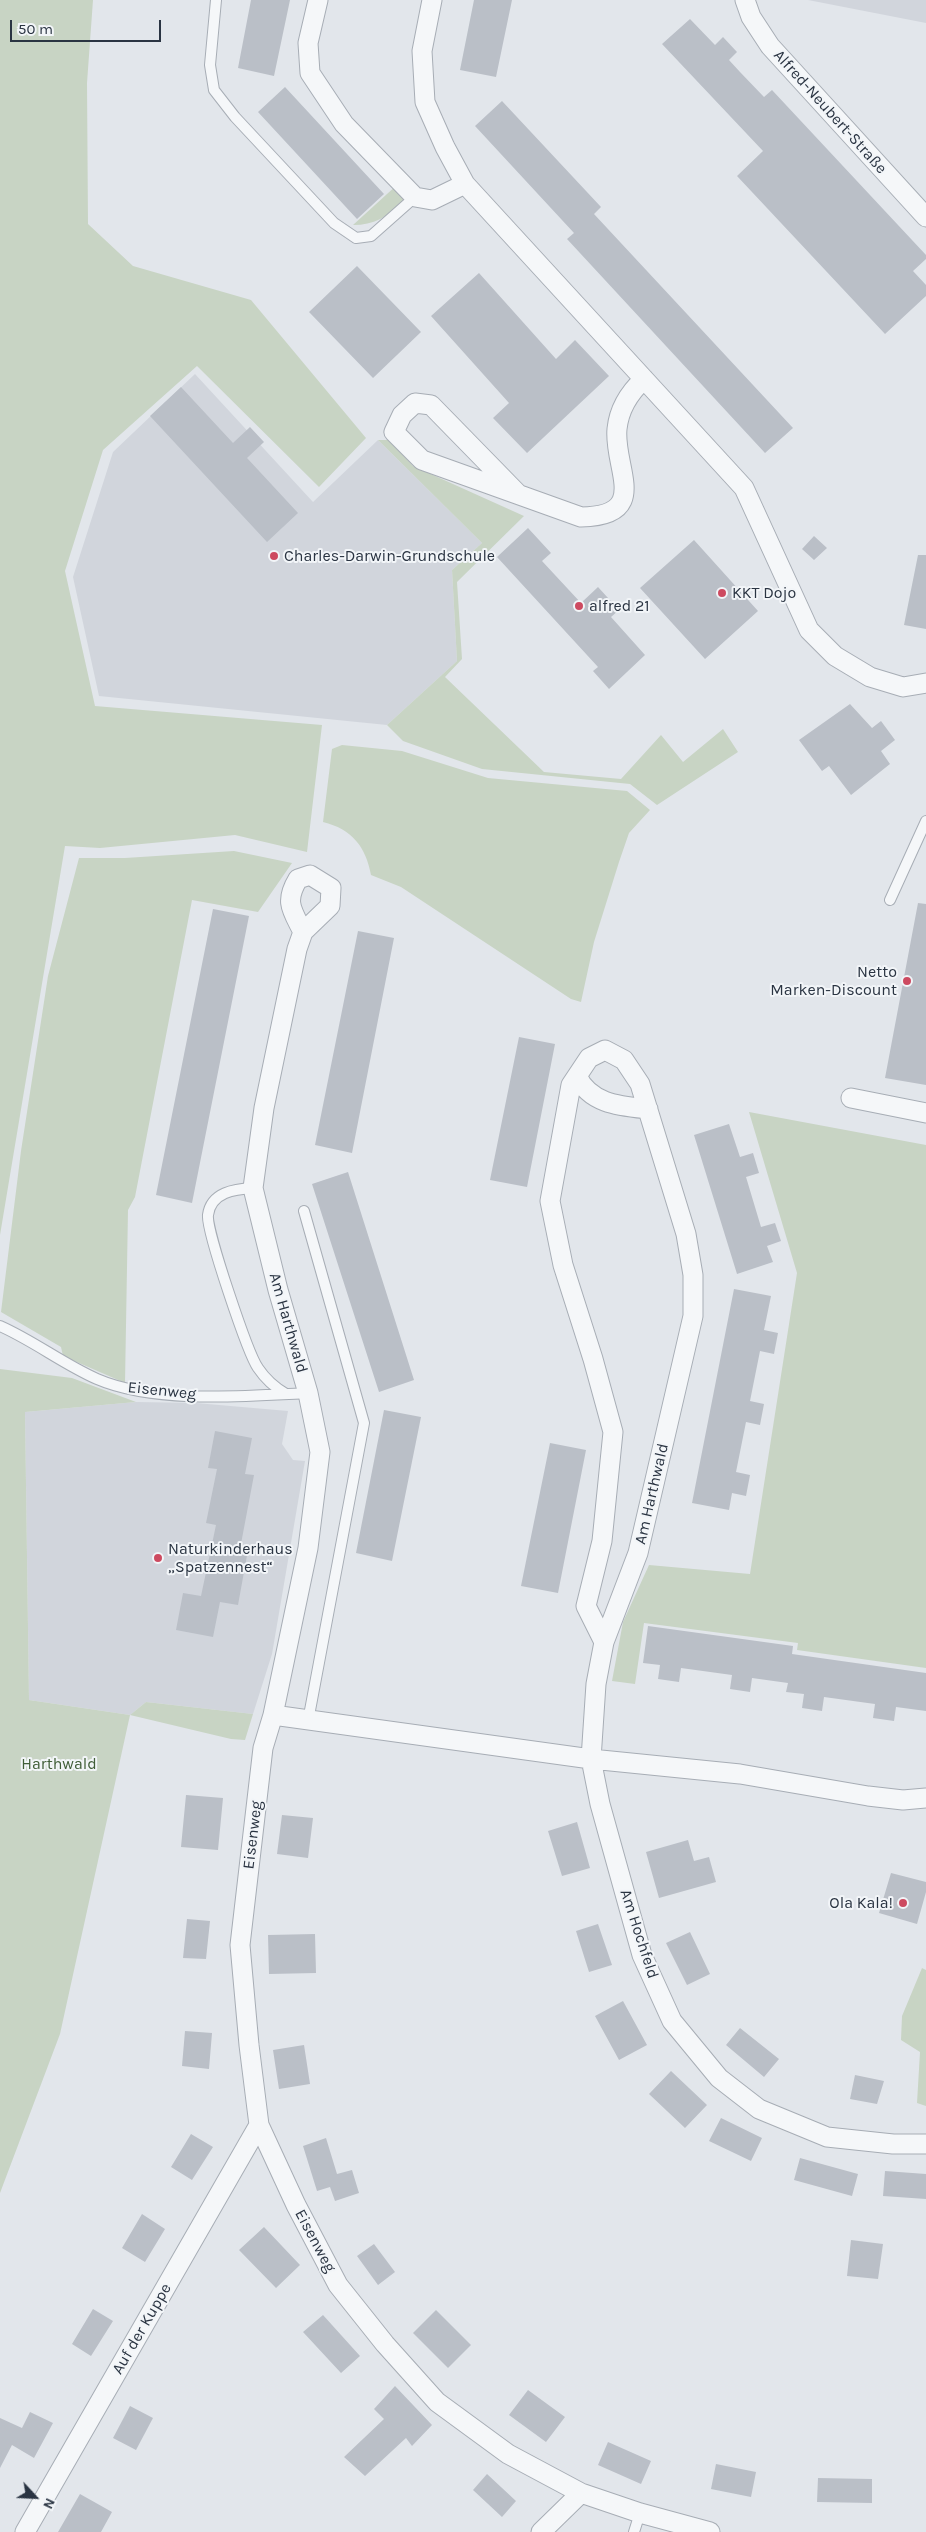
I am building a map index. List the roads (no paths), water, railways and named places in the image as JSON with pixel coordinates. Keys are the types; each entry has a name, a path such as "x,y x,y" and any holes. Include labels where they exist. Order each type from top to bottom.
{"street":[{"path":"318,0 308,43 310,73 344,124 415,197 432,200 465,184"},
{"path":"432,0 422,51 425,102 445,147 465,184 744,488 809,630 835,656 870,677 903,687 926,683"},
{"name":"Alfred-Neubert-Straße","path":"745,0 751,17 770,46 926,217"},
{"path":"518,494 431,405 414,403 402,416 394,432 422,460 581,517 600,517 615,509 624,492 623,468 618,446 617,428 629,395 644,379"},
{"name":"Am Harthwald","path":"263,1748 273,1714 308,1548 320,1452 308,1393 278,1290 253,1188 264,1108 297,948 303,932"},
{"name":"Am Harthwald","path":"591,1759 596,1684 604,1642 638,1553 693,1316 693,1274 686,1234 640,1084 624,1060 605,1050 589,1058 571,1085 550,1200 563,1265 613,1432 602,1541 586,1606 604,1642"},
{"path":"577,1076 581,1085 603,1102 648,1109"},
{"path":"851,1098 926,1113"},
{"path":"273,1714 308,1721 591,1759 740,1774 868,1796 902,1800 926,1798"},
{"name":"Eisenweg","path":"263,1748 240,1944 249,2045 259,2126 296,2205 338,2285 385,2344 437,2402 508,2454 581,2493 640,2513 710,2532"},
{"name":"Am Hochfeld","path":"591,1759 600,1804 642,1954 672,2021 720,2078 759,2109 827,2137 893,2144 926,2144"},
{"name":"Auf der Kuppe","path":"25,2532 259,2126"},
{"path":"541,2532 581,2493"}],"lane":[{"path":"216,0 210,65 214,90 235,117 334,223 356,238 372,236 415,197"},
{"path":"890,900 926,821"},
{"path":"253,1188 232,1189 216,1199 208,1215 213,1243 256,1367 271,1385 287,1394"},
{"path":"304,1211 364,1423 308,1721"},
{"name":"Eisenweg","path":"0,1326 26,1338 96,1378 116,1386 152,1393 202,1396 308,1393"},
{"path":"634,2532 640,2513"}],"place":[{"name":"Charles-Darwin-Grundschule","path":"274,556"},
{"name":"KKT Dojo","path":"722,593"},
{"name":"alfred 21","path":"579,606"},
{"name":"Netto Marken-Discount","path":"907,981"},
{"name":"Naturkinderhaus „Spatzennest“","path":"158,1558"},
{"name":"Ola Kala!","path":"903,1903"}],"park label":[{"name":"Harthwald","path":"59,1764"}]}
